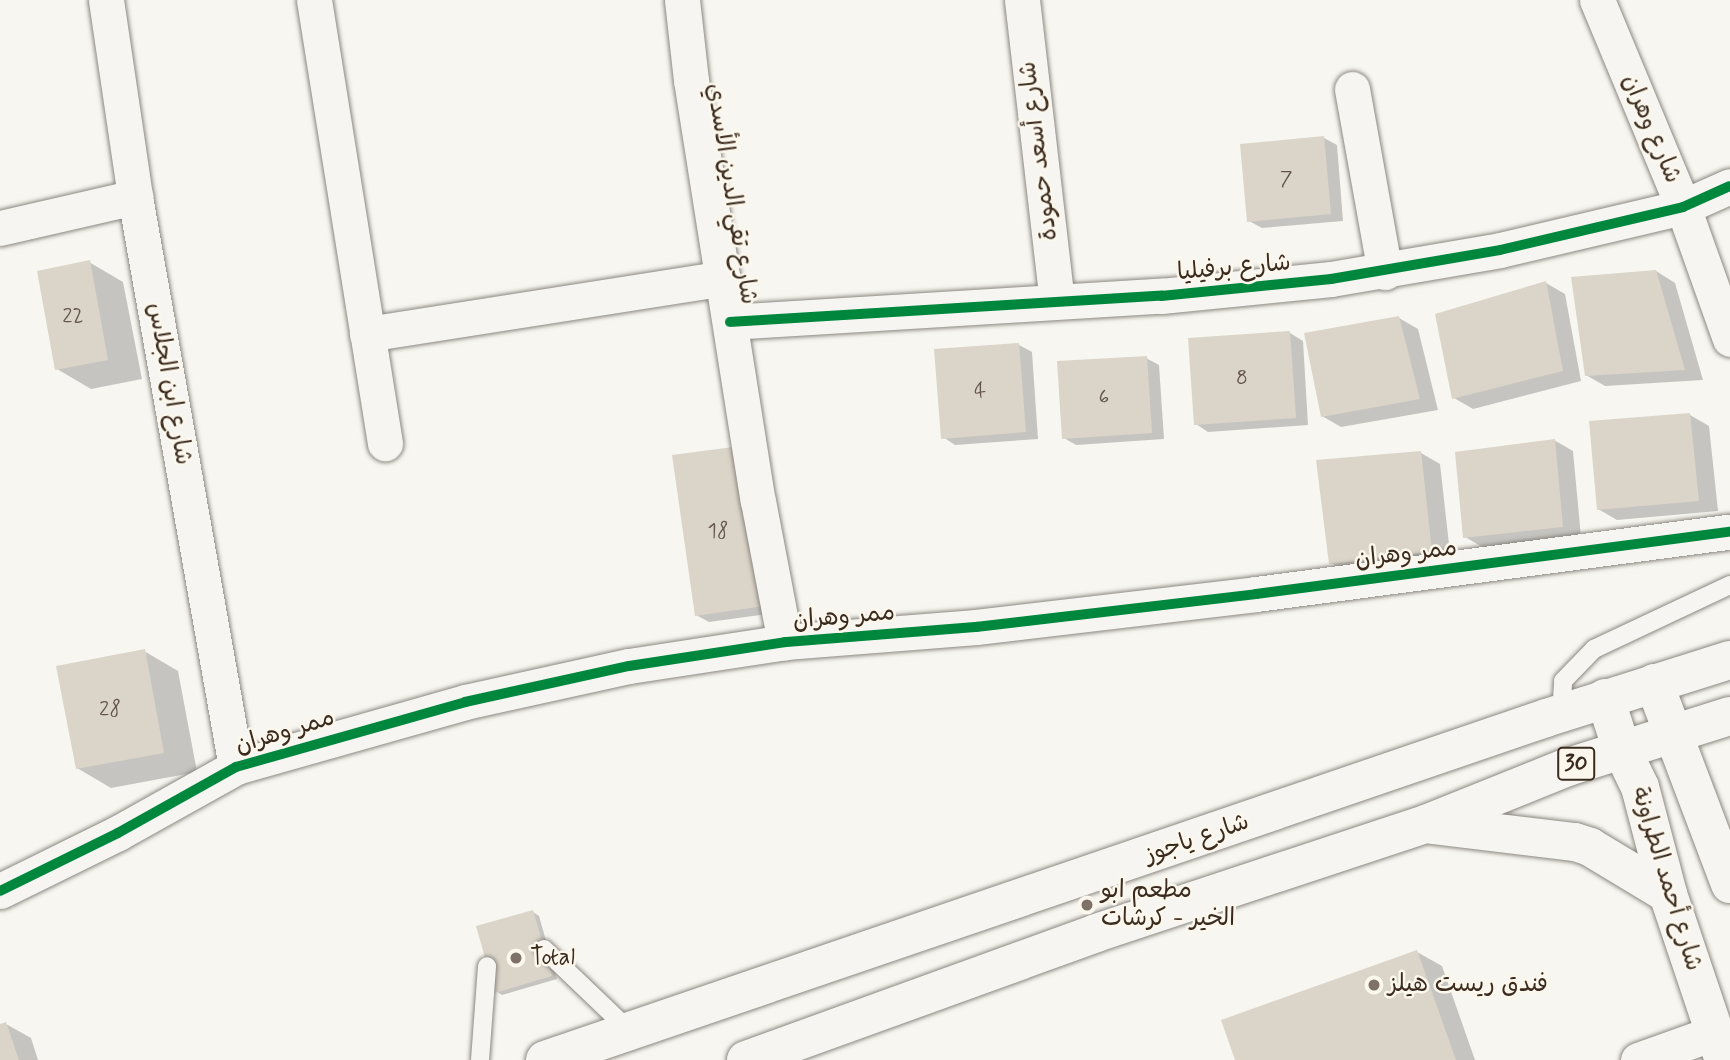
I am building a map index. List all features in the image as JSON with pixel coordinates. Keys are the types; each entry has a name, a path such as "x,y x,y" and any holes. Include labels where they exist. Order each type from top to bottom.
{"main road":[{"name":"شارع ياجوز","path":"545,1060 1605,698 1730,660"},
{"path":"1654,683 1730,884"},
{"name":"شارع أحمد الطراونة","path":"1605,698 1622,750 1640,787 1668,894 1719,1046"},
{"name":"30","path":"746,1060 1096,933 1426,824 1568,766 1730,716"},
{"path":"1426,824 1575,842 1590,847 1668,894"}],"street":[{"name":"شارع ابن الجلاس","path":"106,0 135,197 236,767"},
{"path":"314,0 385,443"},
{"name":"شارع تقي الدين الأسدي","path":"682,0 691,80 758,501 785,642"},
{"name":"شارع أسعد حمودة","path":"1022,0 1057,301"},
{"name":"شارع وهران","path":"1597,0 1683,207 1730,338"},
{"path":"1352,89 1385,272"},
{"name":"شارع برفيليا","path":"730,322 915,313 1057,301 1239,291 1385,272 1500,250 1683,207 1730,186"},
{"path":"0,229 135,197"},
{"path":"368,334 723,278"},
{"name":"ممر وهران","path":"0,891 118,833 236,767 478,699 629,666 785,642 1043,620 1730,532"},
{"path":"1637,1060 1719,1046"}],"lane":[{"path":"1561,713 1563,681 1594,649 1730,585"},
{"path":"544,949 631,1032"},
{"path":"480,1060 487,966"}],"building":[{"path":"1324,136 1331,214 1247,222 1240,144"},
{"path":"90,260 108,360 55,370 37,271"},
{"path":"1656,270 1685,370 1585,376 1571,277"},
{"path":"1546,281 1563,371 1452,399 1435,314"},
{"path":"1399,316 1420,399 1321,417 1304,333"},
{"path":"1290,331 1296,418 1194,425 1188,338"},
{"path":"1019,343 1026,432 941,439 934,349"},
{"path":"1147,356 1152,433 1062,439 1057,361"},
{"path":"1690,413 1699,501 1597,510 1589,421"},
{"path":"1555,439 1563,527 1463,538 1455,452"},
{"path":"741,446 764,606 695,616 672,455"},
{"path":"1421,451 1432,552 1329,564 1316,460"},
{"path":"145,649 164,753 76,769 56,666"},
{"name":"Total","path":"533,910 552,976 495,993 476,926"},
{"name":"فندق ريست هيلز","path":"1417,950 1456,1060 1235,1060 1221,1020"},
{"path":"6,1022 19,1060 0,1060 0,1024"}],"cycle path":[{"path":"730,322 1161,296 1331,279 1500,250 1683,207 1730,186"},
{"path":"0,891 118,833 236,767 465,702 629,666 785,642 976,627 1256,594 1730,532"}],"place":[{"name":"مطعم ابو الخير - كرشات","path":"1087,905"},
{"name":"Total","path":"516,958"},
{"name":"فندق ريست هيلز","path":"1374,985"}]}
